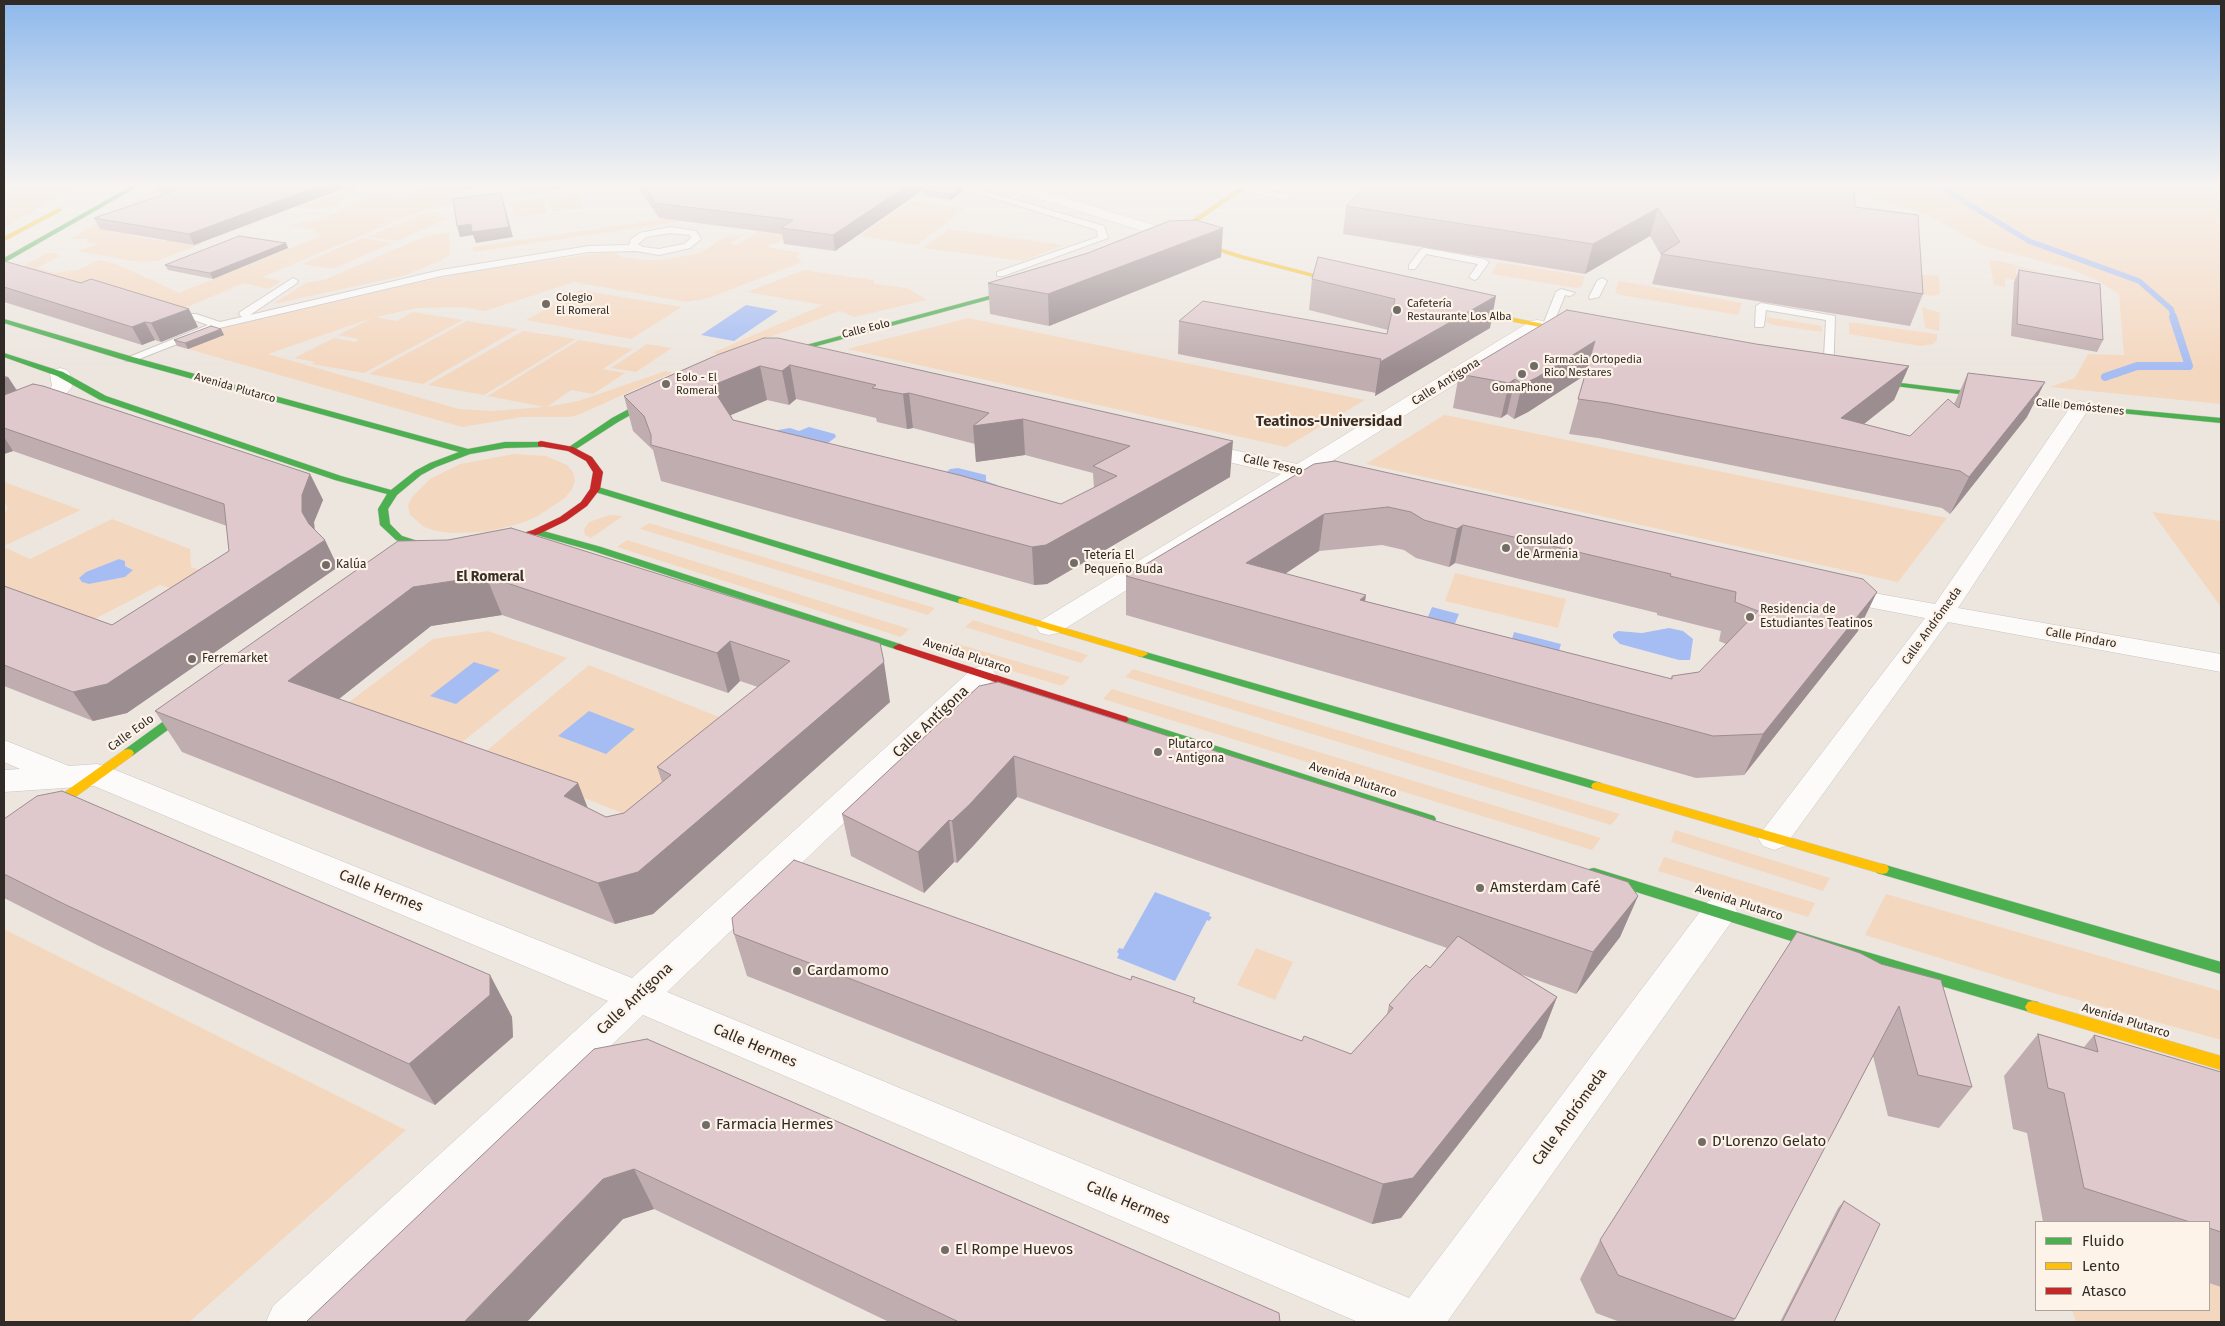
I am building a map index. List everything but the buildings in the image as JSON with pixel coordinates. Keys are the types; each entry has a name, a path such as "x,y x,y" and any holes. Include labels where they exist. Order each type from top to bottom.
{"main road":[{"path":"4,262 34,245"},
{"path":"1203,245 1242,257 1357,286"},
{"name":"Calle Eolo","path":"772,355 1037,284"},
{"path":"1442,305 1589,335"},
{"name":"Avenida Plutarco","path":"4,321 130,360 468,452"},
{"path":"4,355 60,374 103,398 338,478 393,493"},
{"name":"Calle Demóstenes","path":"1834,376 2080,407 2221,421"},
{"path":"570,449 616,420 674,389"},
{"path":"540,444 570,449 589,458 598,472 596,489 584,504 563,519 536,532 478,546 449,548 423,546 399,538 385,525 383,509 393,493 418,473 468,452 505,445 540,444"},
{"path":"596,489 1049,627 2221,968"},
{"name":"Avenida Plutarco","path":"536,532 597,548 982,675 1442,823"},
{"path":"407,557 423,546"},
{"name":"Calle Eolo","path":"4,842 81,776 204,698"},
{"name":"Avenida Plutarco","path":"1583,870 1720,911 1826,946 2221,1064"}],"street":[{"name":"Calle Antígona","path":"1049,627 1299,471 1542,326"},
{"path":"772,355 830,364"},
{"path":"4,418 52,398 62,387 60,374"},
{"name":"Calle Andrómeda","path":"1774,838 1942,614 2080,407"},
{"name":"Calle Teseo","path":"1174,442 1362,486"},
{"path":"1813,589 1942,614"},
{"name":"Calle Píndaro","path":"1942,614 2221,663"},
{"name":"Calle Antígona","path":"289,1322 982,675"},
{"name":"Calle Hermes","path":"4,750 81,776 636,998 1411,1322"},
{"path":"4,780 81,776"},
{"name":"Calle Andrómeda","path":"1419,1322 1720,911"}],"lane":[{"path":"130,360 215,326 441,273 589,248 636,248 649,251 669,251 689,245"},
{"path":"1037,284 996,273 1082,245"},
{"path":"1412,267 1424,252 1484,262 1474,277"},
{"path":"1594,297 1602,280"},
{"path":"234,321 293,281"},
{"path":"1542,326 1561,292 1570,293"},
{"path":"1759,325 1761,306 1831,318 1834,376"},
{"path":"192,316 215,326"}],"shaded area":[{"path":"95,245 199,245 157,261 138,262 77,251"},
{"path":"298,245 339,245 262,277 281,281 268,289 244,283 163,317 15,271 47,253 54,253 59,256 37,268 55,273 78,270 99,260 119,265 179,293"},
{"path":"346,245 388,245 333,269 302,264"},
{"path":"405,245 450,245 450,254 442,260 403,276 273,304 306,283 324,280"},
{"path":"486,245 522,245 474,252 472,247"},
{"path":"712,245 770,245 767,247 800,253 797,257 802,262 709,298 687,302 574,282 485,311 462,307 417,308 376,317 396,321 413,312 463,320 364,373 312,364 315,362 294,358 334,338 355,342 359,339 338,335 372,318 268,354 459,409 492,411 544,407 488,396 579,340 633,349 603,369 625,373 593,394 571,390 547,407 578,401 666,371 672,373 578,415 569,417 522,417 462,427 188,349 219,329 456,274 612,251 622,257 641,260 663,260 700,253"},
{"path":"927,245 1064,245 1023,261 923,248"},
{"path":"1982,245 2221,245 2221,404 2050,387 2075,378 2088,354 2124,355 2119,294 2098,281 2071,269"},
{"path":"1989,260 2041,272 2016,268 2016,280 2005,278 2005,287 1994,285"},
{"path":"1498,262 1585,276 1581,287 1576,288 1491,274"},
{"path":"804,270 873,280 875,284 907,288 927,300 854,317 840,311 722,355 712,353 823,305 747,292"},
{"path":"1907,274 1939,276 1940,294 1933,296 1908,292"},
{"path":"1619,281 1742,303 1738,315 1621,295 1615,292"},
{"path":"581,290 682,307 631,339 526,320"},
{"path":"1922,307 1940,313 1939,331 1925,328"},
{"path":"1767,317 1822,326 1822,332 1773,325 1766,322"},
{"path":"968,318 1365,400 1286,447 847,349"},
{"path":"467,321 518,329 423,384 369,374"},
{"path":"1849,322 1937,334 1937,340 1933,344 1920,346 1849,334"},
{"path":"523,331 576,339 484,395 428,385"},
{"path":"647,344 672,348 636,372 611,368"},
{"path":"1444,415 1947,518 1898,582 1366,464"},
{"path":"514,454 546,456 567,465 573,472 575,480 572,489 565,498 538,516 522,523 486,532 451,533 436,531 424,527 410,515 408,506 412,497 430,479 460,464"},
{"path":"4,482 81,510 4,546 4,513 8,509 4,501"},
{"path":"2152,512 2221,521 2221,607"},
{"path":"610,515 623,516 591,538 585,535 584,529 589,522"},
{"path":"112,519 190,549 191,567 227,578 196,596 160,585 72,631 4,607 4,547 30,559","holes":["119,559 125,561 125,566 133,570 125,577 89,584 79,578 86,572"]},
{"path":"649,523 935,608 928,615 640,529"},
{"path":"627,540 909,629 901,637 617,547"},
{"path":"1455,573 1566,599 1558,628 1445,601"},
{"path":"973,620 1088,655 1081,663 965,627"},
{"path":"488,631 567,658 455,748 341,708 433,639"},
{"path":"951,642 1070,677 1062,686 943,650"},
{"path":"589,665 739,725 630,816 479,757"},
{"path":"1133,669 1620,814 1611,825 1125,677"},
{"path":"1112,689 1601,838 1592,850 1103,699"},
{"path":"1675,830 1830,878 1823,891 1671,842"},
{"path":"1664,857 1815,903 1808,917 1658,871"},
{"path":"1886,894 2221,991 2221,1040 2050,992 1865,935"},
{"path":"4,929 406,1130 189,1322 4,1322"},
{"path":"1256,948 1293,962 1275,1000 1237,985"},
{"path":"2210,1282 2221,1286 2221,1322 2076,1322 2072,1311 2210,1311"}],"water":[{"path":"746,305 778,311 734,341 701,335"},
{"path":"809,427 835,434 836,437 824,446 770,435 778,430 790,428 799,431"},
{"path":"958,468 986,475 986,481 997,485 1000,491 939,479 950,469"},
{"path":"119,559 125,561 125,566 133,570 125,577 89,584 82,582 79,578 86,572"},
{"path":"1432,607 1459,614 1450,635 1423,629"},
{"path":"1669,628 1683,631 1693,639 1690,660 1679,660 1620,644 1613,637 1613,634 1618,631 1642,633"},
{"path":"1514,632 1561,644 1557,658 1510,646"},
{"path":"474,662 500,670 456,704 430,696"},
{"path":"589,711 635,729 606,754 558,736"},
{"path":"1155,892 1210,913 1209,916 1212,917 1209,921 1207,920 1175,981 1117,958 1119,948 1123,949"}],"waterway":[{"path":"2040,245 2139,281 2171,309 2174,318"},
{"path":"2105,377 2137,366 2189,366 2173,317"}],"traffic: fast":[{"path":"4,261 32,245"},
{"path":"773,355 1026,288"},
{"path":"4,321 130,359 468,452"},
{"path":"4,355 60,374 103,398 338,478 393,493"},
{"path":"1863,380 2080,407 2221,421"},
{"path":"570,449 615,420 662,395"},
{"path":"513,539 478,546 449,548 423,546 399,538 385,525 383,509 393,493 418,473 433,465 468,452 505,445 541,444"},
{"path":"595,489 963,601"},
{"path":"536,532 597,549 899,647"},
{"path":"1142,654 1597,786"},
{"path":"128,753 194,705"},
{"path":"1123,720 1429,819"},
{"path":"1882,869 2221,968"},
{"path":"1594,873 1826,946 2033,1007"}],"traffic: slow":[{"path":"1204,245 1242,257 1349,284"},
{"path":"1456,308 1579,333"},
{"path":"963,601 1142,654"},
{"path":"4,842 128,753"},
{"path":"1597,786 1882,869"},
{"path":"2033,1007 2221,1063"}],"traffic: jam":[{"path":"513,539 536,532 563,519 584,504 595,489 598,472 589,459 570,449 541,444"},
{"path":"899,647 1123,720"}],"place":[{"name":"Colegio El Romeral","path":"546,304"},
{"name":"Cafetería Restaurante Los Alba","path":"1397,310"},
{"name":"Farmacia Ortopedia Rico Nestares","path":"1534,366"},
{"name":"GomaPhone","path":"1522,374"},
{"name":"Eolo - El Romeral","path":"666,384"},
{"name":"Consulado de Armenia","path":"1506,548"},
{"name":"Tetería El Pequeño Buda","path":"1074,563"},
{"name":"Kalúa","path":"326,565"},
{"name":"Residencia de Estudiantes Teatinos","path":"1750,617"},
{"name":"Ferremarket","path":"192,659"},
{"name":"Plutarco - Antigona","path":"1158,752"},
{"name":"Amsterdam Café","path":"1480,888"},
{"name":"Cardamomo","path":"797,971"},
{"name":"Farmacia Hermes","path":"706,1125"},
{"name":"D'Lorenzo Gelato","path":"1702,1142"},
{"name":"El Rompe Huevos","path":"945,1250"}],"district":[{"name":"Teatinos-Universidad","path":"1329,422"},
{"name":"El Romeral","path":"490,577"}]}
